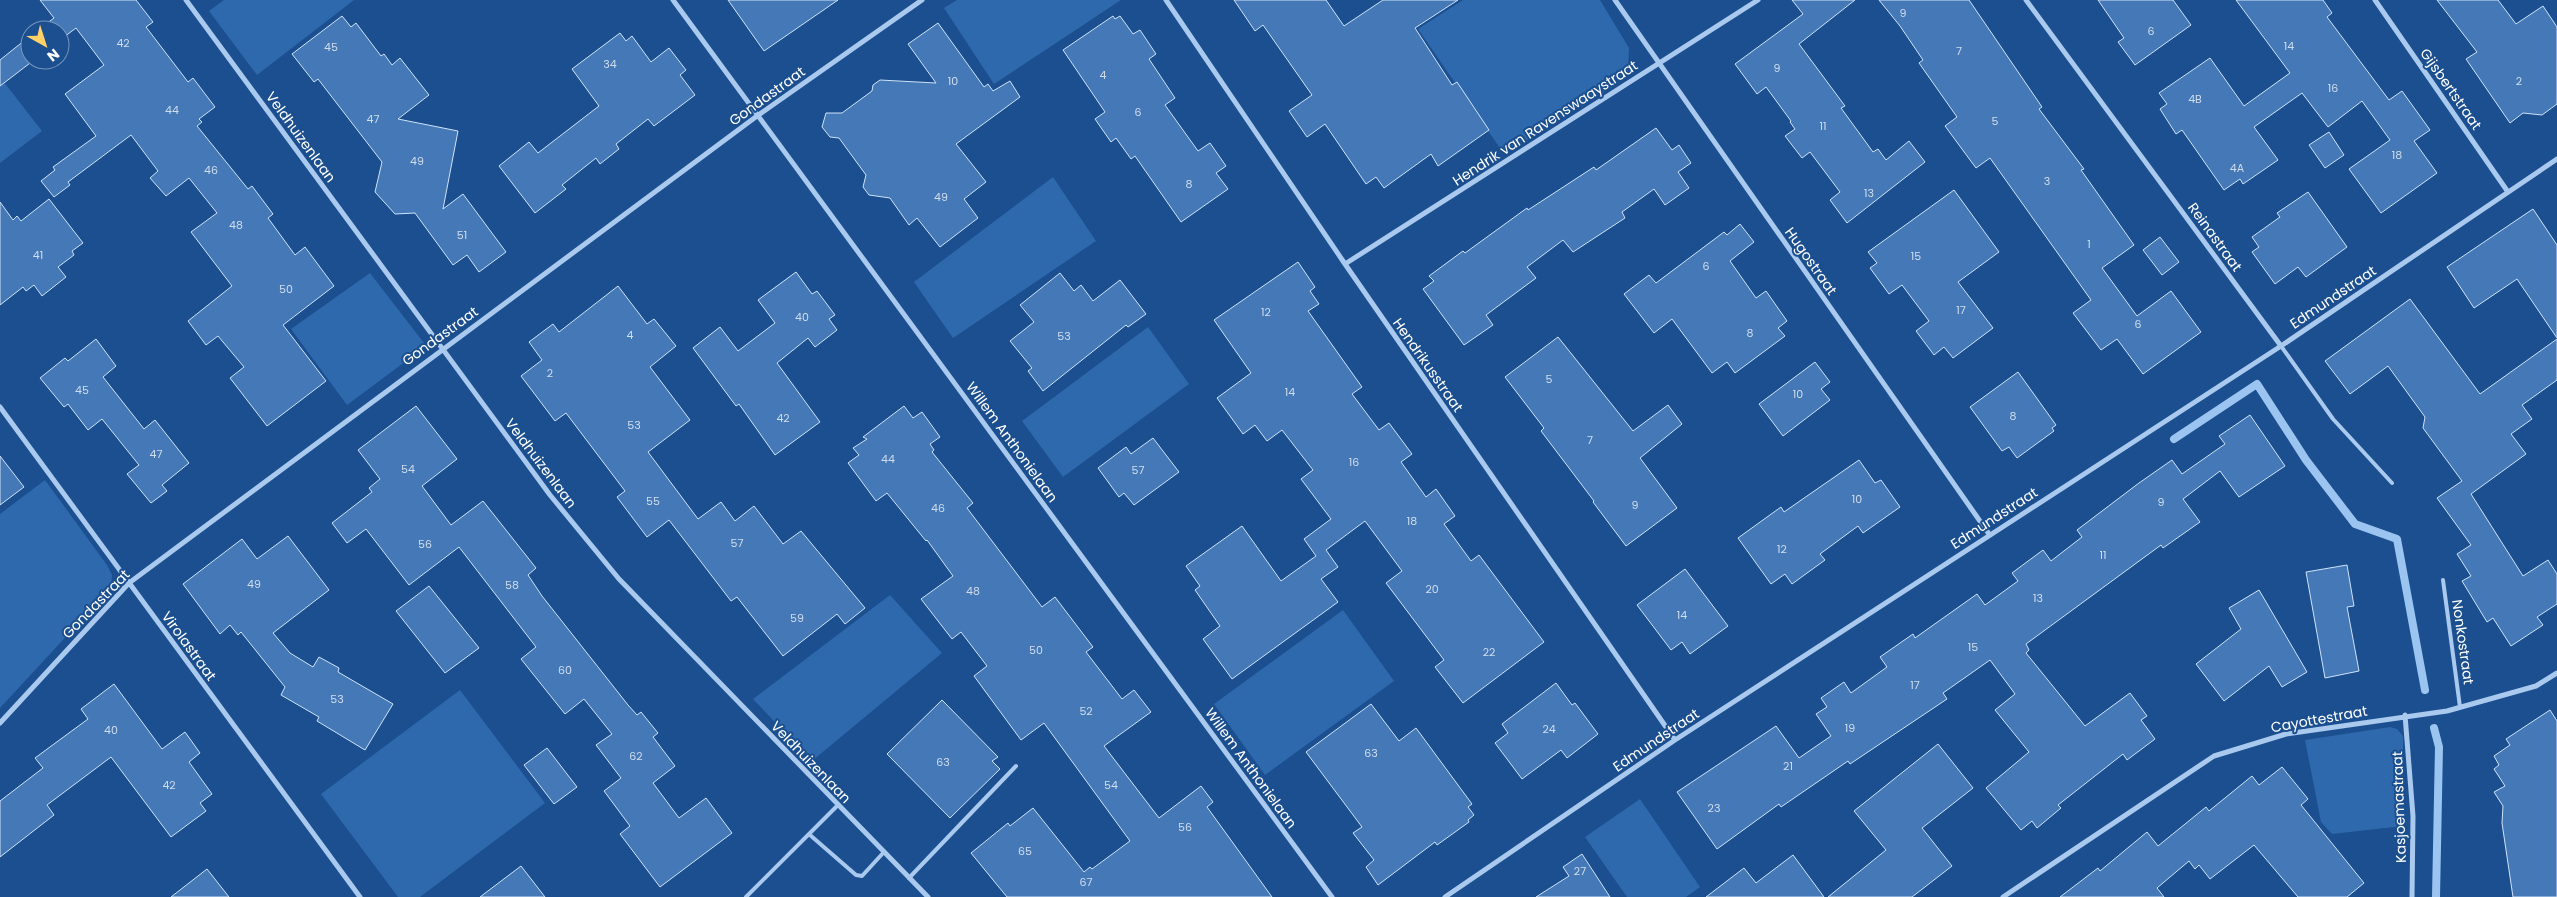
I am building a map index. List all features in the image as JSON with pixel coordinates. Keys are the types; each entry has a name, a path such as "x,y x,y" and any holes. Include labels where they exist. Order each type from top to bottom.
{"street":[{"name":"Veldhuizenlaan","path":"186,0 550,495 620,579 928,897"},
{"name":"Willem Anthonielaan","path":"673,0 1332,897"},
{"name":"Gondastraat","path":"0,723 129,582 757,116 922,0"},
{"name":"Hendrikusstraat","path":"1166,0 1345,264 1675,740"},
{"name":"Hugostraat","path":"1615,0 1989,534"},
{"name":"Hendrik van Ravenswaaystraat","path":"1345,264 1758,0"},
{"name":"Reinastraat","path":"2026,0 2281,346"},
{"name":"Gijsbertstraat","path":"2375,0 2508,192"},
{"name":"Edmundstraat","path":"1445,897 1675,740 1989,534 2281,346 2557,159"},
{"name":"Virolastraat","path":"0,407 360,897"},
{"name":"Cayottestraat","path":"2003,897 2214,756 2286,734 2460,707 2536,686 2557,673"},
{"name":"Kasjoemastraat","path":"2405,715 2414,816 2412,897"}],"lane":[{"name":"Reinastraat","path":"2281,346 2333,419 2392,483"},
{"name":"Nonkostraat","path":"2443,580 2460,707"},
{"path":"910,878 1016,766"},
{"path":"746,897 838,805"},
{"path":"810,835 856,875 862,876 884,852"}],"shaded area":[{"path":"224,0 354,0 257,75 209,11"},
{"path":"957,0 1121,0 994,84 944,8"},
{"path":"1463,0 1600,0 1629,48 1628,72 1614,86 1504,154 1418,29"},
{"path":"0,77 42,131 0,163"},
{"path":"1053,177 1096,241 953,338 914,282"},
{"path":"370,273 424,343 421,350 347,405 291,329"},
{"path":"1148,327 1189,384 1063,477 1022,421"},
{"path":"45,480 107,565 112,575 111,588 0,708 0,514"},
{"path":"890,595 942,653 812,761 753,699"},
{"path":"1343,610 1394,681 1265,775 1214,704"},
{"path":"460,690 545,803 420,897 398,897 321,794"},
{"path":"2390,727 2397,729 2403,736 2403,826 2332,834 2321,822 2305,740"},
{"path":"1640,799 1700,887 1686,897 1627,897 1585,837"}],"building":[{"path":"40,0 136,0 153,22 146,27 188,82 193,78 215,107 199,119 202,122 197,126 248,189 252,186 273,214 268,218 295,255 305,247 334,286 283,325 326,381 267,426 230,378 244,367 218,336 206,345 188,321 232,286 191,232 217,213 189,178 166,196 150,178 158,171 131,135 68,182 70,185 54,197 41,181 55,170 53,167 96,136 65,94 104,65 76,28 70,32 70,20 51,20 54,18"},
{"path":"728,0 838,0 764,51"},
{"path":"1234,0 1326,0 1344,26 1383,0 1458,0 1415,28 1452,85 1457,82 1489,130 1438,166 1431,154 1384,188 1376,177 1366,184 1325,124 1307,137 1289,111 1312,95 1263,25 1255,31"},
{"path":"1792,0 1855,0 1799,44 1845,106 1841,108 1873,152 1878,149 1886,160 1909,141 1925,162 1847,223 1830,200 1840,192 1810,152 1802,158 1785,136 1795,129 1791,121 1766,87 1757,94 1735,64 1803,14"},
{"path":"1879,0 1969,0 2042,107 2039,109 2084,169 2081,170 2134,245 2102,268 2137,316 2171,291 2201,332 2143,374 2117,339 2101,350 2073,313 2091,300 1990,158 1976,168 1945,126 1957,117 1919,63 1923,60 1900,26"},
{"path":"2098,0 2173,0 2191,25 2135,65 2118,42 2124,38"},
{"path":"2236,0 2323,0 2332,13 2327,17 2389,100 2402,91 2430,130 2414,141 2437,173 2381,213 2349,169 2390,140 2362,101 2328,127 2302,93 2254,127 2278,160 2243,184 2240,179 2224,190 2182,130 2176,134 2160,109 2167,104 2159,93 2210,58 2244,106 2290,73"},
{"path":"2437,0 2498,0 2516,24 2543,6 2557,27 2557,104 2542,115 2523,113 2510,123 2466,59 2477,52"},
{"path":"342,16 351,27 356,23 381,56 384,54 392,65 400,58 429,95 398,119 458,131 443,209 463,194 506,252 479,272 467,255 453,265 415,213 395,214 375,192 382,162 318,79 314,82 292,54"},
{"path":"1113,16 1115,19 1120,16 1133,34 1140,30 1156,54 1149,59 1175,98 1165,105 1198,151 1210,143 1226,166 1216,173 1228,189 1181,222 1135,156 1131,159 1116,138 1111,142 1095,119 1105,112 1063,50"},
{"path":"938,23 984,87 988,84 993,91 1010,81 1020,97 956,144 986,182 964,199 978,218 940,247 917,218 909,225 890,198 869,195 863,187 866,175 839,138 830,137 822,127 826,113 842,113 872,91 873,85 880,80 936,83 908,44"},
{"path":"620,33 626,41 632,36 651,62 669,48 686,70 680,75 695,95 654,126 648,119 616,144 619,149 600,164 596,158 562,185 566,189 535,213 499,166 529,142 538,153 599,106 572,69"},
{"path":"20,44 21,70 0,86 0,60"},
{"path":"1656,128 1672,150 1679,145 1691,163 1678,172 1689,188 1665,205 1654,189 1622,212 1625,218 1573,252 1563,240 1527,267 1536,278 1486,315 1493,325 1464,345 1423,289 1434,281 1429,276 1463,251 1465,253 1527,208 1528,210 1594,167 1596,170"},
{"path":"2329,132 2344,155 2325,168 2309,145"},
{"path":"1954,190 1999,252 1958,282 1993,328 1953,358 1944,347 1934,355 1916,331 1929,321 1902,285 1889,294 1870,268 1877,263 1868,252"},
{"path":"2308,192 2347,247 2306,277 2298,267 2275,284 2252,252 2259,247 2252,237 2280,217 2277,213"},
{"path":"49,199 83,243 72,251 74,255 58,267 66,277 42,296 34,285 26,291 23,287 0,305 0,202 13,220 17,216 21,221"},
{"path":"2533,209 2557,245 2557,338 2517,279 2474,308 2447,267"},
{"path":"1740,224 1754,242 1730,261 1756,298 1766,291 1787,321 1778,328 1785,336 1735,373 1727,362 1712,373 1672,319 1654,333 1624,294 1649,275 1656,283 1724,232 1727,235"},
{"path":"2160,237 2179,262 2162,275 2143,250"},
{"path":"1298,262 1315,287 1310,291 1319,304 1308,311 1362,387 1352,394 1379,430 1389,423 1412,454 1401,462 1426,497 1436,489 1455,516 1444,524 1471,561 1479,555 1544,642 1463,703 1435,667 1444,660 1386,583 1402,571 1365,521 1326,550 1338,567 1321,579 1338,602 1232,679 1203,639 1220,626 1195,590 1200,586 1186,566 1242,526 1281,581 1316,556 1304,539 1331,519 1301,479 1313,470 1282,430 1267,441 1255,425 1243,434 1217,398 1251,373 1214,320"},
{"path":"796,272 812,294 817,291 835,315 829,319 837,330 815,347 808,338 777,363 820,422 775,455 739,404 736,406 693,348 720,327 738,351 775,323 758,300"},
{"path":"1060,273 1074,291 1081,285 1093,301 1120,280 1146,314 1128,327 1126,325 1043,391 1028,371 1032,368 1010,341 1034,322 1020,305"},
{"path":"618,286 647,324 654,319 676,346 650,367 690,420 648,452 698,519 721,502 735,521 754,506 783,544 801,531 865,608 845,624 837,614 783,656 737,597 731,601 669,520 647,537 617,497 625,491 566,413 555,421 521,376 542,360 529,342 553,324 559,332"},
{"path":"2410,299 2480,394 2557,339 2557,380 2522,405 2532,419 2511,434 2526,454 2471,494 2523,576 2548,560 2557,574 2557,604 2537,617 2543,625 2511,646 2493,618 2487,622 2462,581 2471,576 2457,554 2471,545 2437,498 2462,481 2423,428 2425,417 2388,366 2350,394 2325,361"},
{"path":"1558,337 1633,431 1668,405 1682,424 1640,458 1677,508 1626,546 1541,431 1544,428 1505,377"},
{"path":"96,339 116,366 103,377 144,429 155,420 189,463 162,485 167,491 151,503 127,474 139,465 102,419 88,430 68,404 64,407 40,378 65,358 68,361"},
{"path":"1815,362 1830,382 1821,389 1830,400 1783,436 1759,404"},
{"path":"2018,372 2056,425 2052,428 2054,431 2017,458 2009,447 2002,451 1970,407"},
{"path":"416,406 457,459 422,486 451,525 483,501 536,568 528,575 542,596 628,705 637,715 641,712 658,733 653,737 675,766 653,783 679,818 706,798 732,833 660,887 620,834 630,826 604,791 621,778 596,745 612,734 584,699 565,714 521,659 536,647 459,547 409,585 366,529 347,543 332,523 372,492 369,488 380,479 358,450"},
{"path":"904,406 913,418 922,412 940,437 930,444 934,450 932,452 973,503 967,508 1042,607 1055,597 1093,647 1086,652 1122,699 1134,690 1151,712 1104,746 1159,818 1201,786 1213,802 1207,807 1272,897 1007,897 971,853 1008,823 1010,826 1033,808 1084,872 1090,867 1092,869 1130,841 1044,723 1021,740 974,676 987,666 961,632 952,639 921,599 953,576 927,540 887,493 876,501 848,463 859,455 853,448 867,439 863,437"},
{"path":"2250,415 2285,466 2239,497 2220,471 2183,499 2200,522 2163,548 2161,545 2026,644 2029,650 2026,653 2085,726 2130,693 2147,716 2141,720 2155,739 2127,760 2123,754 2058,805 2061,808 2037,828 2032,821 2021,830 1986,788 2029,752 1995,710 2015,694 1990,660 1943,693 1947,699 1850,764 1848,761 1781,807 1779,804 1717,849 1677,792 1776,726 1799,758 1831,736 1816,714 1827,707 1821,698 1844,682 1851,693 1887,667 1880,657 1913,634 1915,638 1977,594 1985,605 2018,581 2012,573 2043,550 2051,561 2082,537 2077,530 2139,483 2172,460 2182,474 2225,444 2219,436"},
{"path":"1153,438 1179,472 1134,505 1124,493 1119,497 1098,468 1126,447 1131,454"},
{"path":"0,456 24,487 0,505"},
{"path":"1859,460 1875,483 1881,480 1900,507 1863,533 1858,526 1820,554 1825,560 1792,584 1785,574 1771,584 1738,538 1781,507 1784,512"},
{"path":"288,536 329,590 273,633 290,653 313,667 319,657 339,668 338,672 393,704 365,750 317,721 319,717 281,695 285,687 241,632 238,635 230,625 220,634 183,584 242,539 257,559"},
{"path":"2347,565 2354,606 2347,607 2359,671 2325,678 2306,572"},
{"path":"1685,569 1728,626 1690,654 1682,642 1671,650 1637,605"},
{"path":"429,586 479,648 445,673 396,611"},
{"path":"2259,590 2307,672 2282,687 2269,666 2224,701 2196,664 2241,629 2229,608"},
{"path":"1556,683 1572,705 1575,703 1598,734 1567,758 1561,750 1522,779 1495,743 1508,733 1502,724"},
{"path":"114,684 162,749 185,732 200,753 189,762 212,794 200,803 206,811 171,837 111,757 47,805 54,815 0,857 0,801 43,768 35,758 88,719 81,709"},
{"path":"942,700 998,757 992,761 1000,769 950,818 887,754"},
{"path":"1371,704 1399,741 1416,728 1472,804 1468,807 1474,815 1468,820 1469,822 1437,845 1435,842 1378,885 1366,867 1374,860 1353,833 1362,827 1306,752"},
{"path":"2550,710 2557,721 2557,897 2513,897 2502,823 2503,806 2494,792 2505,786 2494,769 2499,765 2494,756 2510,745 2506,739"},
{"path":"1938,744 1973,788 1922,828 1952,866 1912,897 1828,897 1886,850 1854,811"},
{"path":"547,748 577,787 554,804 524,765"},
{"path":"2282,767 2308,799 2301,805 2364,883 2347,897 2298,897 2254,845 2210,879 2199,865 2195,869 2189,861 2157,888 2164,897 2060,897 2098,868 2100,871 2147,832 2158,846 2206,807 2209,811 2252,776 2259,785"},
{"path":"1582,854 1610,897 1536,897 1569,876 1563,867"},
{"path":"1793,855 1824,897 1706,897 1744,868 1756,883"},
{"path":"521,866 545,897 480,897"},
{"path":"207,869 229,897 171,897"}],"waterway":[{"path":"2174,439 2257,384 2306,460 2355,524 2397,539 2425,690"},
{"path":"2434,728 2439,747 2436,897"}]}
